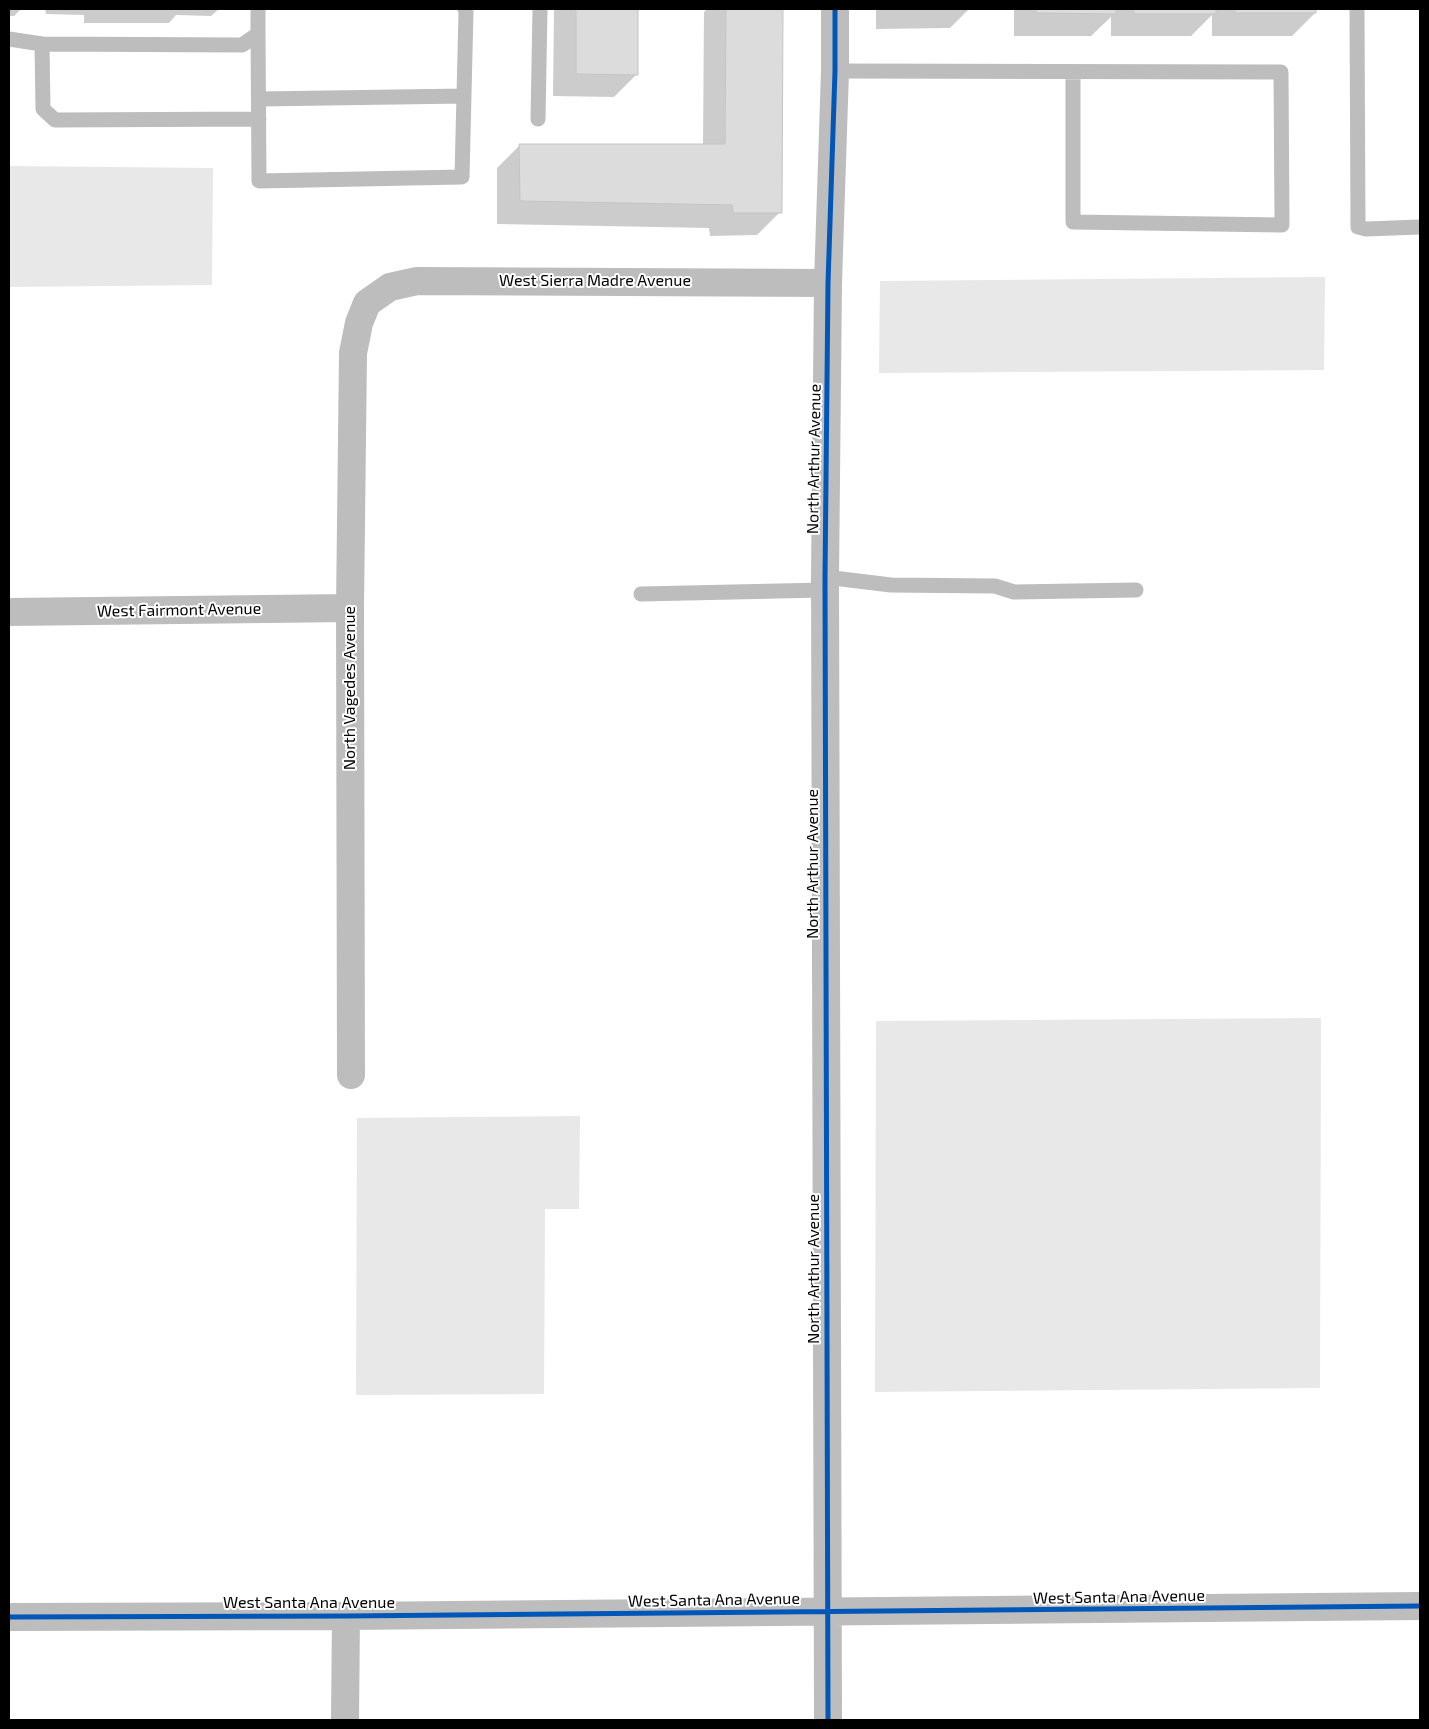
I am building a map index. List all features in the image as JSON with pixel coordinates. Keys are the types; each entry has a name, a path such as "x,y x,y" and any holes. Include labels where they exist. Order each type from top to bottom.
{"street":[{"name":"North Arthur Avenue","path":"828,1720 825,583 828,283 836,71 835,9"},
{"name":"West Sierra Madre Avenue","path":"367,303 390,287 417,280 828,283"},
{"name":"North Vagedes Avenue","path":"351,1075 350,608 353,353 359,323 367,303"},
{"name":"West Fairmont Avenue","path":"9,612 350,608"},
{"name":"West Santa Ana Avenue","path":"9,1617 346,1616 1420,1606"},
{"path":"345,1720 346,1616"}],"lane":[{"path":"258,9 259,181 462,177 465,9"},
{"path":"538,119 540,9"},
{"path":"1357,9 1358,227 1366,229 1420,227"},
{"path":"9,39 42,44 242,45 258,34"},
{"path":"42,44 43,109 55,120 259,119"},
{"path":"836,71 1281,72 1282,225 1074,222 1074,72"},
{"path":"259,99 464,96"},
{"path":"640,594 825,583 995,586 1014,592 1136,590"}],"shaded area":[{"path":"9,166 213,168 212,285 9,287"},
{"path":"1325,277 1324,370 879,373 880,281"},
{"path":"1321,1018 1320,1388 875,1392 876,1021"},
{"path":"580,1116 579,1209 545,1209 544,1394 356,1395 357,1118"}],"building":[{"path":"576,9 638,9 638,75 576,74"},
{"path":"726,9 783,9 782,213 733,213 732,205 520,201 519,144 725,144"},
{"path":"1036,9 1116,9 1116,14 1036,13"},
{"path":"1134,9 1216,9 1216,14 1134,14"},
{"path":"1235,9 1316,9 1316,13 1235,13"}],"cycle path":[{"path":"828,1720 825,577 828,283 835,71 835,9"},
{"path":"9,1617 346,1616 1420,1606"}]}
